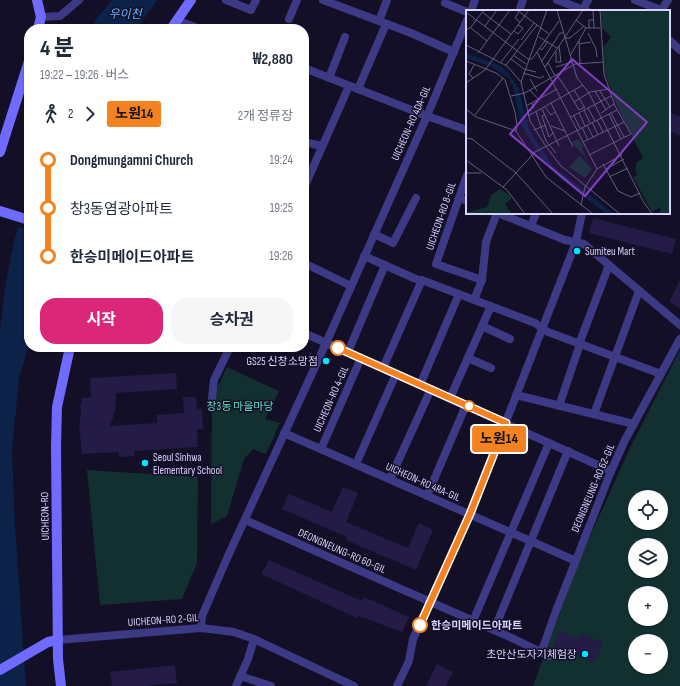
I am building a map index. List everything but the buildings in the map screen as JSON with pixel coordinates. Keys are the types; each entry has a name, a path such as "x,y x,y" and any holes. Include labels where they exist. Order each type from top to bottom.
{"street":[{"path":"37,0 41,17 39,24"},
{"path":"41,17 60,16 79,0"},
{"path":"174,24 191,0"},
{"path":"226,0 251,10 256,0"},
{"path":"289,19 297,0"},
{"path":"323,0 342,3 454,52"},
{"path":"358,89 383,22 387,0"},
{"path":"471,10 475,0"},
{"path":"519,10 523,0"},
{"path":"557,0 585,10 588,0"},
{"path":"635,0 659,10"},
{"path":"662,10 668,0"},
{"path":"445,2 466,12"},
{"name":"UICHEON-RO 4DA-GIL","path":"326,343 427,116 466,22"},
{"path":"329,78 345,37"},
{"path":"670,41 680,50"},
{"path":"309,71 466,130"},
{"path":"0,152 24,77"},
{"path":"309,176 349,86"},
{"path":"309,143 322,146"},
{"path":"309,167 313,167"},
{"name":"UICHEON-RO 8-GIL","path":"466,177 436,264 482,280"},
{"path":"374,234 393,243 416,198"},
{"path":"459,198 466,201"},
{"path":"0,211 24,218"},
{"path":"474,300 482,280 486,242 498,214"},
{"path":"501,214 565,240 584,244 680,325"},
{"path":"531,226 536,214"},
{"path":"397,686 409,661 413,639 470,514 506,423 576,242 582,214"},
{"path":"364,256 416,279 535,323 548,332 661,374"},
{"path":"309,265 351,286"},
{"path":"559,406 581,339 610,265"},
{"name":"UICHEON-RO 4-GIL","path":"348,352 386,266"},
{"path":"383,368 422,280"},
{"path":"594,414 639,291"},
{"path":"420,385 459,294"},
{"path":"450,398 491,306"},
{"path":"482,326 510,339"},
{"name":"UICHEON-RO 4-GIL","path":"309,335 506,423"},
{"name":"DEONGNEUNG-RO 62-GIL","path":"545,654 576,561 611,471 634,424 680,339"},
{"path":"201,628 202,616 244,520 326,343"},
{"name":"UICHEON-RO","path":"61,686 58,659 56,446 57,407 69,352"},
{"path":"212,398 214,380 228,352"},
{"name":"UICHEON-RO 4-GIL","path":"321,449 361,358"},
{"path":"468,358 491,368"},
{"path":"356,464 396,374"},
{"path":"390,479 431,389"},
{"path":"516,395 634,424"},
{"path":"427,496 466,405"},
{"path":"506,423 611,471"},
{"name":"UICHEON-RO 4RA-GIL","path":"284,433 576,561"},
{"path":"473,621 549,443"},
{"path":"494,630 568,452"},
{"name":"DEONGNEUNG-RO 60-GIL","path":"244,520 545,654"},
{"name":"UICHEON-RO 2-GIL","path":"58,640 201,628 234,632 354,686"},
{"path":"0,670 48,642 58,640"},
{"path":"236,686 248,659 254,640"},
{"path":"240,676 271,686"}],"green space":[{"path":"680,350 680,686 533,686 579,561 629,450"},
{"name":"창3동 마을마당","path":"227,367 279,391 265,419 280,423 266,454 253,449 244,459 227,516 211,524 212,399"},
{"path":"87,470 198,477 197,563 182,599 100,605"}],"water":[{"name":"우이천","path":"112,0 157,0 140,24 94,24 97,18"},
{"path":"24,205 24,352 27,352 19,378 12,452 15,524 26,686 0,686 0,330 10,259"}],"pier":[{"path":"22,207 24,208 24,228 16,226"}],"bus line":[{"name":"노원14","path":"338,348 506,423 470,514 420,625"}],"place":[{"name":"Sumiteu Mart","path":"577,251"},
{"name":"GS25 신창소망점","path":"326,361"},
{"name":"Seoul Sinhwa Elementary School","path":"145,463"},
{"name":"한승미메이드아파트","path":"420,625"},
{"name":"초안산도자기체험장","path":"585,654"}]}
